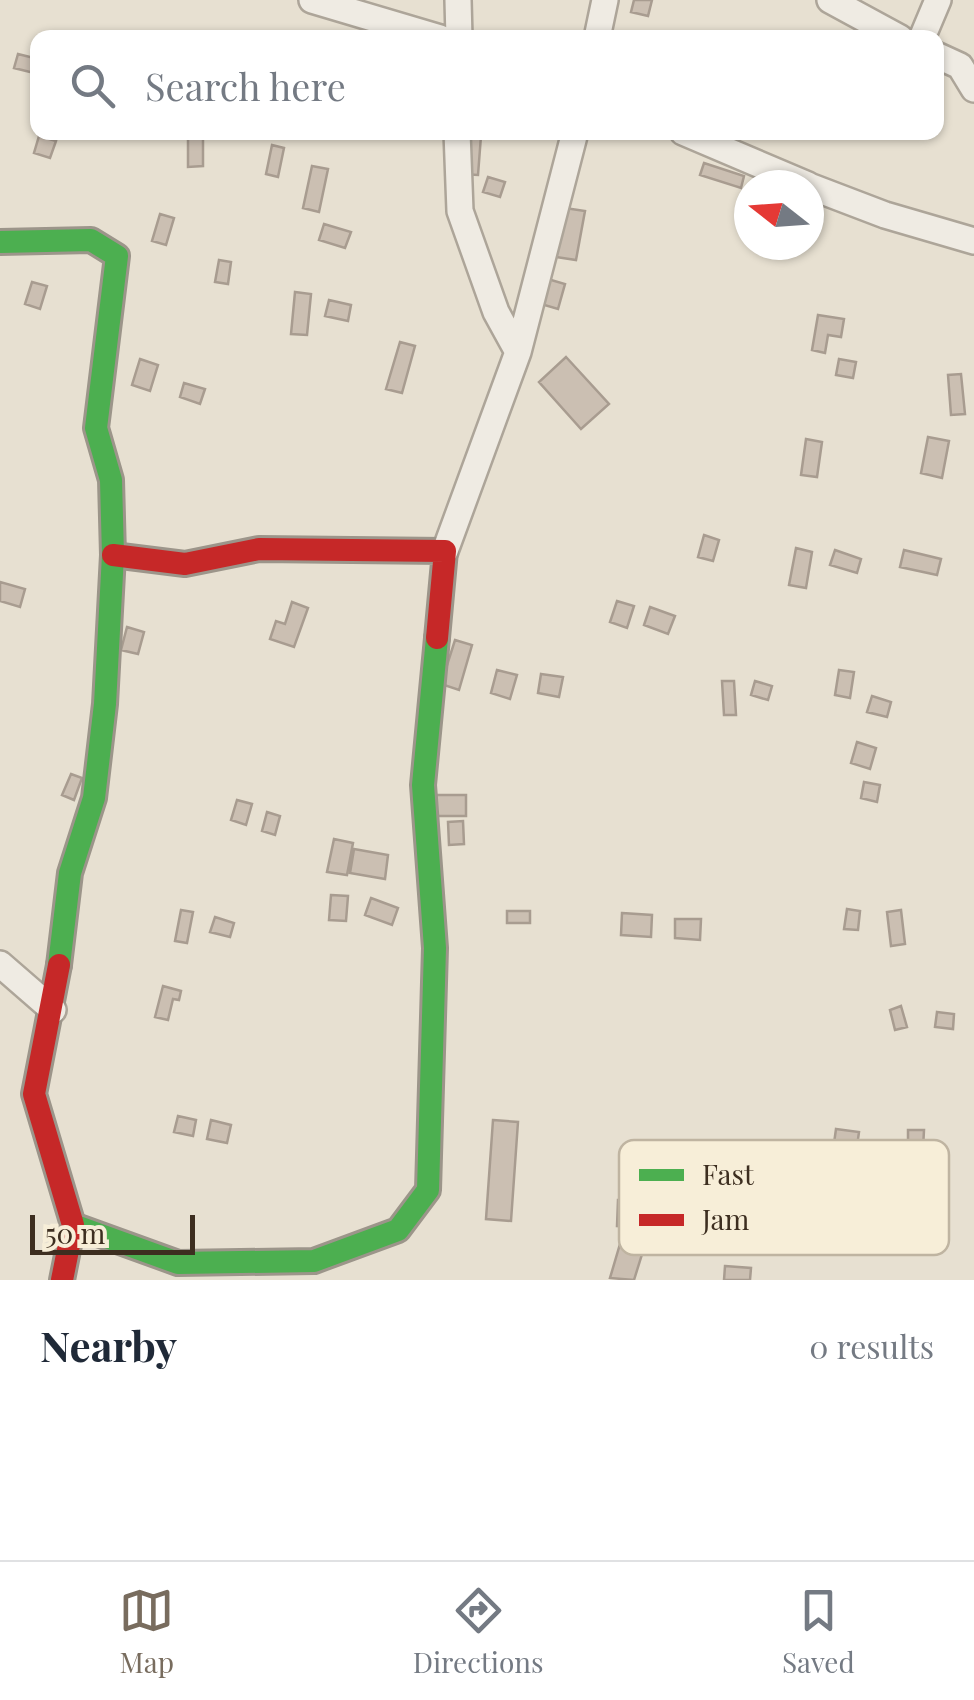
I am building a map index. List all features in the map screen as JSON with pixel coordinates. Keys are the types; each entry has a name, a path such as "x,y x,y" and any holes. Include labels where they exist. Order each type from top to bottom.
{"street":[{"path":"312,0 413,30"},
{"path":"458,0 459,30"},
{"path":"599,30 605,0"},
{"path":"830,0 885,30"},
{"path":"925,30 938,0"},
{"path":"944,59 960,66 974,89"},
{"path":"457,140 460,211 496,312 518,352"},
{"path":"72,1225 178,1263 314,1261 398,1230 428,1190 434,948 423,785 445,552 518,352 573,140"},
{"path":"702,140 773,170"},
{"path":"824,191 884,215 974,241"},
{"path":"0,242 91,240 117,256 96,428 111,480 113,555 105,704 94,798 70,873 54,1010 34,1094 72,1225 62,1280"},
{"path":"113,555 184,564 259,549 445,552"},
{"path":"0,964 54,1010"}],"building":[{"path":"634,0 652,0 648,16 631,12"},
{"path":"18,54 30,57 30,72 14,68"},
{"path":"38,140 56,141 50,158 34,153"},
{"path":"188,140 203,140 203,166 188,167"},
{"path":"463,140 481,140 478,175 461,174"},
{"path":"272,145 284,148 278,177 266,174"},
{"path":"704,163 734,173 734,186 700,175"},
{"path":"312,166 328,169 319,212 303,208"},
{"path":"488,177 505,182 500,197 483,192"},
{"path":"565,208 585,211 576,260 556,257"},
{"path":"160,214 174,218 166,245 152,241"},
{"path":"324,224 351,232 345,248 319,240"},
{"path":"219,260 231,262 228,284 215,282"},
{"path":"541,277 565,284 558,309 534,302"},
{"path":"32,282 47,286 40,309 25,304"},
{"path":"295,292 311,294 307,335 291,334"},
{"path":"329,300 351,305 348,321 325,316"},
{"path":"818,315 844,319 841,337 828,335 825,353 812,350"},
{"path":"400,342 415,346 402,393 386,389"},
{"path":"566,357 609,404 581,429 539,382"},
{"path":"140,359 158,365 150,391 132,385"},
{"path":"839,359 856,362 853,378 836,375"},
{"path":"961,374 965,414 951,415 948,375"},
{"path":"184,383 205,389 200,404 180,397"},
{"path":"928,437 949,441 942,478 921,473"},
{"path":"806,439 822,442 817,477 801,475"},
{"path":"704,535 719,540 713,561 698,557"},
{"path":"796,548 812,552 806,588 789,585"},
{"path":"835,550 861,559 857,573 830,565"},
{"path":"904,550 941,559 937,575 900,567"},
{"path":"0,582 25,589 20,607 0,601"},
{"path":"617,601 634,606 627,628 610,622"},
{"path":"292,602 308,608 294,647 270,639 276,621 285,624"},
{"path":"650,607 675,616 668,634 644,625"},
{"path":"127,627 144,632 138,654 121,650"},
{"path":"455,640 472,645 459,690 441,684"},
{"path":"497,670 517,675 510,699 491,693"},
{"path":"839,670 854,672 850,698 835,695"},
{"path":"541,674 563,677 559,697 538,693"},
{"path":"722,681 734,681 736,715 724,715"},
{"path":"755,681 772,686 768,700 751,695"},
{"path":"872,696 891,702 887,717 867,712"},
{"path":"857,742 876,748 870,769 851,763"},
{"path":"71,774 82,778 74,800 62,795"},
{"path":"864,782 880,785 877,802 861,798"},
{"path":"436,795 466,795 466,816 436,816"},
{"path":"237,800 252,804 246,825 231,820"},
{"path":"267,812 280,816 275,835 262,831"},
{"path":"463,821 464,844 449,845 448,822"},
{"path":"334,839 353,843 347,875 327,872"},
{"path":"354,849 388,855 385,879 350,873"},
{"path":"331,895 348,896 346,921 329,920"},
{"path":"371,898 398,908 392,925 365,915"},
{"path":"847,909 860,911 858,930 844,929"},
{"path":"181,910 193,912 187,943 175,941"},
{"path":"901,910 905,944 891,946 887,912"},
{"path":"507,911 530,911 530,923 507,923"},
{"path":"622,913 652,915 651,937 621,935"},
{"path":"215,917 234,923 230,937 210,932"},
{"path":"675,919 701,919 700,940 675,938"},
{"path":"163,986 181,991 179,1000 173,999 168,1020 155,1017"},
{"path":"901,1006 907,1027 895,1030 890,1010"},
{"path":"937,1012 954,1014 953,1029 935,1027"},
{"path":"178,1116 196,1120 193,1136 174,1132"},
{"path":"211,1120 231,1125 227,1143 207,1139"},
{"path":"493,1120 518,1122 511,1221 486,1219"},
{"path":"836,1129 859,1132 858,1140 834,1140"},
{"path":"908,1130 924,1130 923,1140 908,1140"},
{"path":"619,1247 619,1255 642,1255 634,1280 610,1278"},
{"path":"725,1266 751,1268 750,1280 724,1280"}],"traffic: fast":[{"path":"0,242 91,240 117,256 96,428 111,480 113,555 105,704 94,798 70,873 59,965"},
{"path":"73,1225 178,1263 314,1261 398,1230 428,1190 435,948 423,785 437,638"}],"traffic: jam":[{"path":"113,555 185,564 259,549 445,551 437,638"},
{"path":"59,965 34,1094 73,1225 62,1280"}]}
